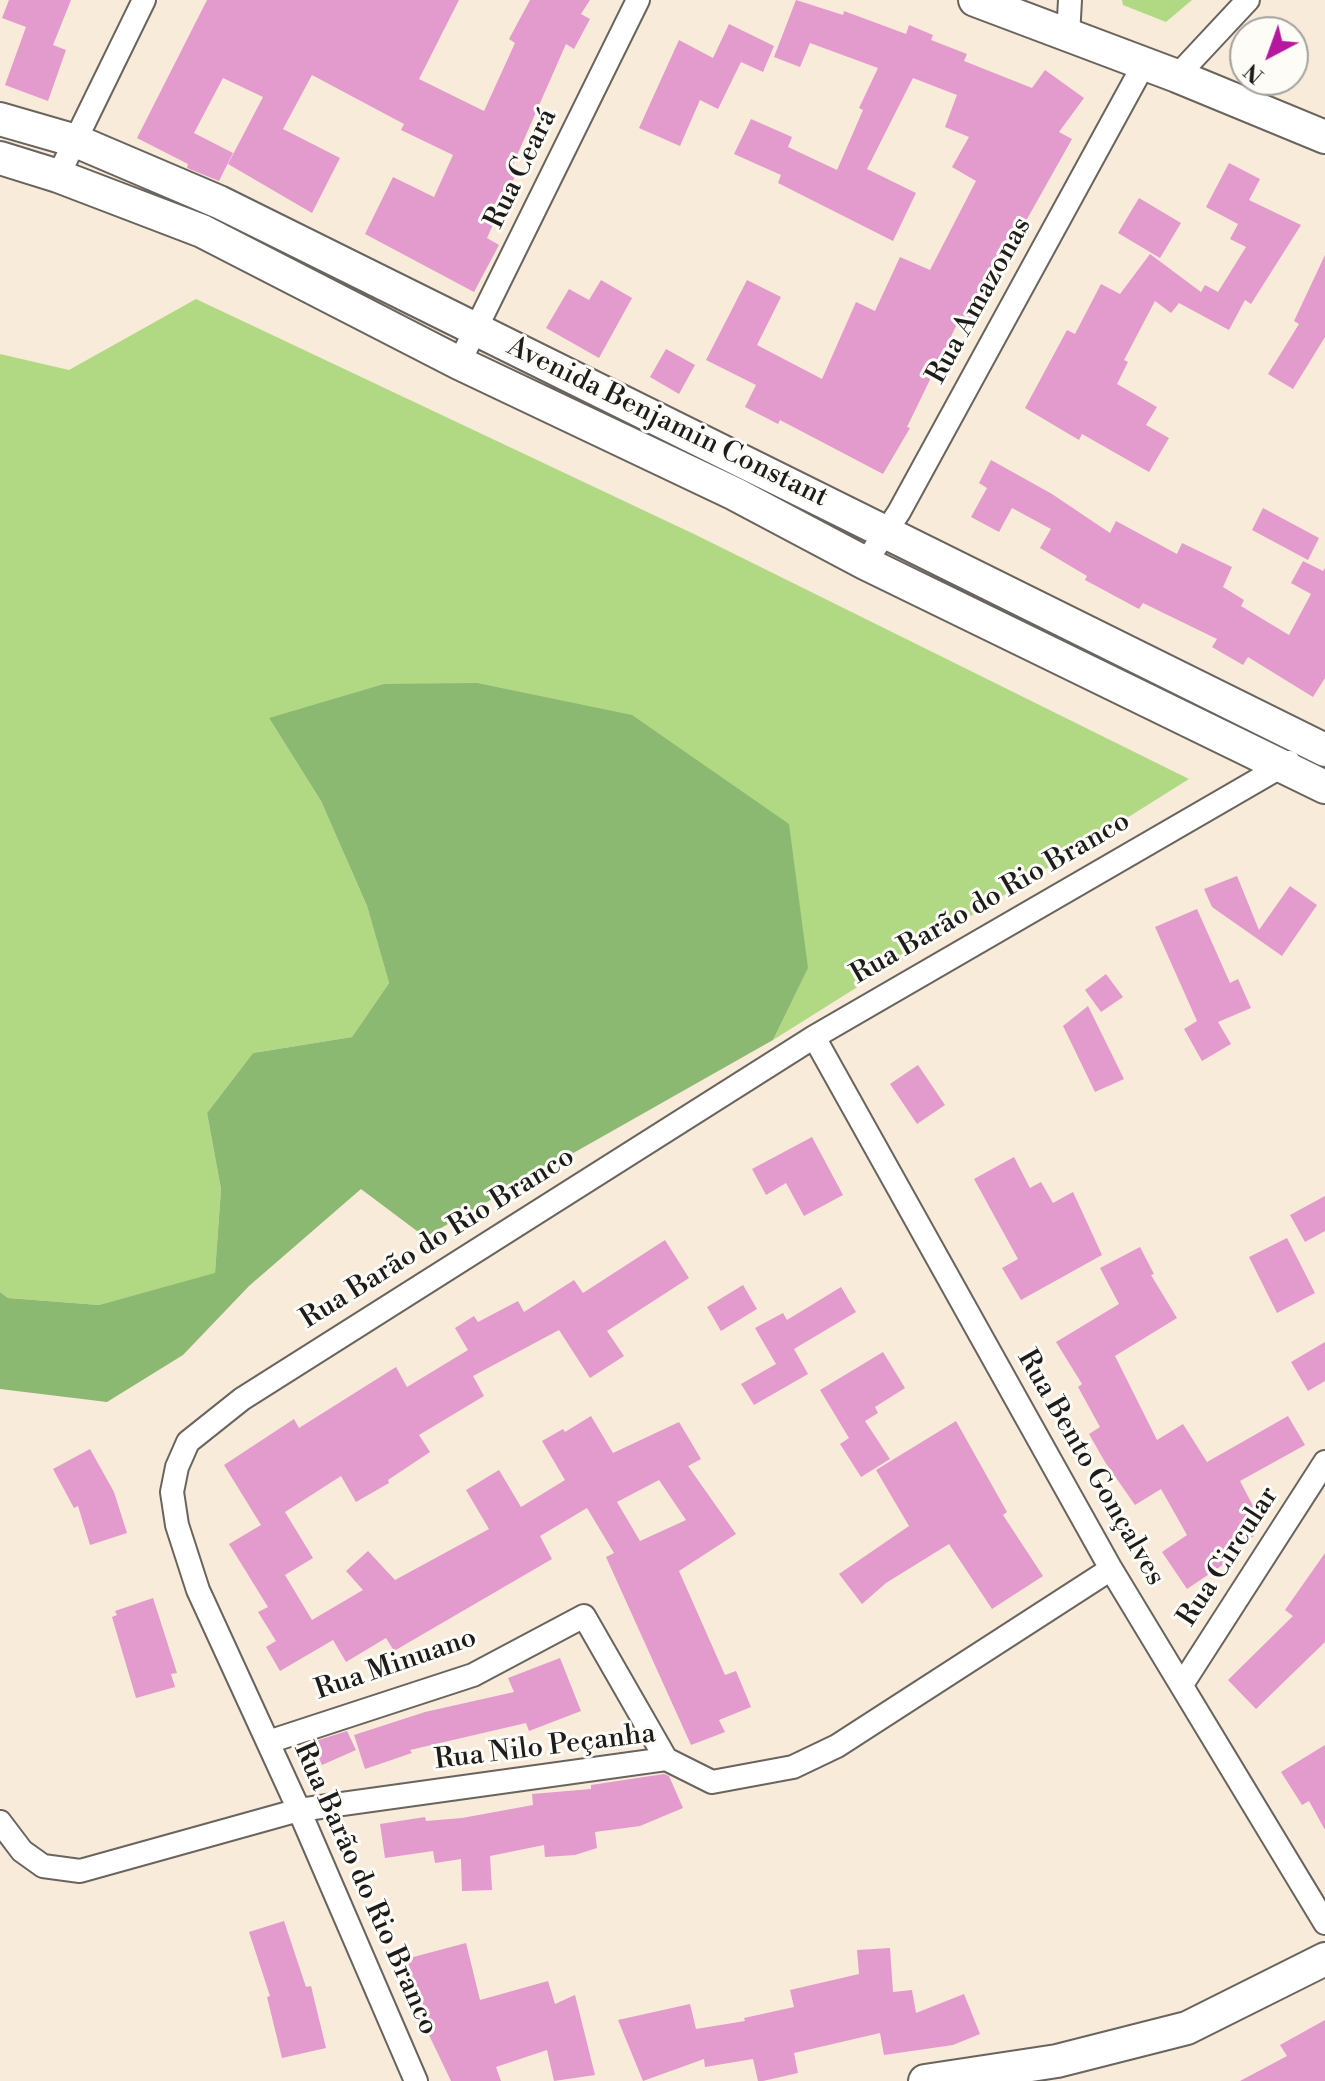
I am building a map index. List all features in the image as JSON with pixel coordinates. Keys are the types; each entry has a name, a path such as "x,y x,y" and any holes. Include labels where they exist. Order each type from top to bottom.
{"main road":[{"path":"975,0 1177,76 1325,137"},
{"name":"Avenida Benjamin Constant","path":"0,119 76,141 219,202 1325,751"},
{"name":"Avenida Benjamin Constant","path":"0,158 58,176 202,231 459,363 735,494 865,563 1325,787"},
{"path":"925,2081 1057,2061 1187,2028 1325,1959"}],"street":[{"path":"58,176 144,0"},
{"name":"Rua Ceará","path":"459,363 478,331 638,0"},
{"path":"1068,36 1070,0"},
{"path":"1177,76 1248,0"},
{"name":"Rua Amazonas","path":"865,563 888,532 1144,64"},
{"name":"Rua Barão do Rio Branco","path":"416,2081 299,1810 198,1590 177,1525 172,1492 177,1467 188,1442 242,1399 814,1037 1277,766 1325,751"},
{"name":"Rua Bento Gonçalves","path":"814,1037 1111,1569 1183,1683 1325,1923"},
{"name":"Rua Circular","path":"1183,1683 1325,1462"},
{"name":"Rua Nilo Peçanha","path":"0,1822 22,1851 43,1866 80,1871 299,1810 666,1759 712,1782 793,1767 837,1746 1111,1569"},
{"name":"Rua Minuano","path":"268,1742 473,1675 584,1616 666,1759"}],"green space":[{"path":"1122,0 1192,0 1166,22 1123,5"},
{"path":"196,299 696,535 1189,779 773,1040 808,967 269,718 321,801 367,906 389,983 352,1037 253,1053 207,1113 221,1189 215,1274 99,1305 8,1298 0,1292 0,354 69,370"},
{"path":"477,683 632,715 789,824 808,968 773,1040 425,1237 361,1189 249,1286 183,1355 107,1402 0,1389 0,1292 8,1298 99,1305 215,1273 221,1189 207,1113 253,1053 352,1037 389,983 367,906 321,801 269,718 384,684"}],"building":[{"path":"9,0 71,0 53,45 66,50 48,101 5,85 26,27 2,18"},
{"path":"207,0 459,0 419,79 484,111 515,43 509,39 530,0 590,0 581,14 590,19 574,49 566,44 511,169 517,172 487,238 499,245 474,292 365,234 393,177 434,197 453,155 401,130 404,124 312,75 283,129 340,158 312,213 228,164 263,97 223,78 194,133 233,153 219,181 187,168 188,164 137,138"},
{"path":"796,0 843,15 844,11 906,34 909,25 933,35 931,40 967,54 964,61 1032,88 1045,70 1084,98 1059,132 1072,139 1013,244 971,329 958,322 907,427 910,428 883,474 780,420 778,424 745,407 756,385 706,360 747,280 781,297 757,345 822,379 856,302 875,311 900,257 930,270 976,181 952,167 969,137 945,127 957,95 913,78 867,169 916,193 893,241 778,183 781,175 734,154 751,119 792,137 788,147 837,170 863,110 859,108 878,68 810,43 800,67 774,57"},
{"path":"729,24 774,46 763,72 741,62 718,109 700,100 680,146 639,128 679,40 713,58"},
{"path":"1229,163 1260,179 1249,200 1301,225 1251,304 1245,300 1229,330 1179,303 1171,313 1155,301 1124,360 1128,362 1117,384 1157,407 1146,425 1169,438 1149,472 1082,434 1079,440 1025,408 1067,330 1075,334 1101,284 1120,294 1150,254 1201,292 1205,285 1218,292 1246,247 1230,239 1238,224 1206,207"},
{"path":"1139,198 1181,223 1160,258 1118,233"},
{"path":"1325,255 1325,337 1293,389 1268,374 1299,324 1294,321"},
{"path":"601,280 632,298 599,358 546,328 569,289 589,300"},
{"path":"666,349 695,365 679,394 650,377"},
{"path":"991,460 1052,494 1110,533 1116,521 1177,554 1182,543 1232,567 1223,587 1244,600 1241,606 1289,635 1311,594 1291,583 1303,561 1323,571 1325,568 1325,678 1313,697 1248,657 1243,665 1212,647 1217,639 1143,603 1139,609 1085,580 1087,576 1040,548 1051,529 1012,508 999,532 971,517 987,488 979,483"},
{"path":"1263,508 1319,538 1308,560 1252,530"},
{"path":"1237,876 1259,930 1290,886 1317,905 1282,956 1212,907 1204,889"},
{"path":"1197,909 1230,983 1238,979 1251,1008 1218,1022 1231,1044 1202,1061 1184,1029 1197,1021 1155,927"},
{"path":"1106,974 1123,997 1101,1012 1085,990"},
{"path":"1088,1006 1124,1079 1095,1092 1063,1026"},
{"path":"918,1065 945,1105 917,1124 890,1084"},
{"path":"812,1137 843,1195 804,1216 786,1183 766,1195 752,1169"},
{"path":"1014,1157 1030,1188 1041,1182 1053,1203 1073,1192 1102,1255 1021,1300 1002,1268 1018,1259 974,1179"},
{"path":"1325,1196 1325,1231 1305,1242 1290,1215"},
{"path":"1287,1238 1315,1293 1277,1313 1249,1257"},
{"path":"665,1240 689,1278 607,1331 624,1356 590,1378 559,1330 473,1376 484,1396 419,1435 430,1452 388,1480 389,1483 356,1502 341,1476 285,1512 313,1558 285,1575 312,1620 363,1590 346,1571 368,1551 395,1580 489,1529 466,1490 499,1470 521,1507 565,1480 542,1441 563,1429 565,1432 591,1416 613,1453 679,1422 701,1459 688,1466 736,1534 679,1571 725,1675 736,1671 751,1707 719,1720 725,1732 691,1745 606,1557 614,1553 587,1508 540,1536 552,1559 394,1651 386,1638 346,1662 333,1640 280,1671 266,1647 276,1641 258,1612 268,1607 229,1544 261,1525 224,1465 294,1419 299,1428 396,1367 407,1387 468,1350 455,1328 474,1316 478,1322 518,1301 524,1312 574,1280 583,1293","holes":["659,1480 686,1520 640,1541 617,1502"]},
{"path":"1140,1247 1154,1274 1151,1275 1177,1318 1115,1356 1157,1440 1183,1424 1207,1462 1288,1416 1305,1445 1240,1481 1261,1521 1249,1528 1254,1536 1225,1553 1230,1560 1187,1589 1162,1552 1187,1535 1161,1489 1135,1505 1105,1462 1089,1434 1100,1427 1078,1387 1082,1384 1056,1342 1119,1304 1100,1268"},
{"path":"743,1285 757,1309 721,1331 707,1307"},
{"path":"841,1287 856,1312 794,1349 808,1374 754,1405 741,1384 776,1364 755,1328 783,1313 787,1320"},
{"path":"1325,1342 1325,1381 1308,1391 1291,1362"},
{"path":"883,1352 905,1388 875,1407 878,1413 865,1421 890,1459 861,1477 840,1444 849,1438 820,1390"},
{"path":"956,1421 1007,1512 1003,1515 1043,1576 992,1609 949,1544 886,1583 862,1604 839,1574 909,1526 876,1470"},
{"path":"90,1449 114,1492 127,1533 90,1545 78,1506 74,1508 53,1469"},
{"path":"1325,1553 1325,1642 1256,1709 1228,1680 1293,1616 1285,1610"},
{"path":"153,1598 177,1673 171,1674 175,1687 136,1698 112,1617 117,1615 115,1611"},
{"path":"560,1658 581,1711 529,1731 526,1723 410,1750 412,1753 365,1769 354,1735 425,1712 514,1692 508,1678"},
{"path":"347,1731 356,1750 322,1765 312,1742"},
{"path":"1325,1745 1325,1830 1309,1801 1302,1805 1281,1772"},
{"path":"664,1774 669,1776 683,1808 640,1826 595,1832 597,1848 575,1855 545,1857 544,1845 490,1856 492,1890 462,1891 461,1859 435,1863 433,1851 385,1858 380,1824 425,1817 426,1821 462,1818 533,1805 532,1794 591,1789 591,1785"},
{"path":"284,1921 306,1987 311,1986 326,2048 282,2058 267,1997 270,1996 249,1932"},
{"path":"466,1943 480,2000 548,1981 555,2004 575,1995 595,2075 554,2081 547,2050 496,2067 501,2081 451,2081 428,2033 420,1991 411,1993 402,1960"},
{"path":"890,1948 893,1992 912,1990 916,2013 964,1994 980,2034 953,2045 884,2055 880,2033 794,2053 798,2073 763,2081 758,2081 753,2059 705,2067 704,2059 643,2081 618,2020 690,2004 696,2029 745,2021 744,2018 794,2007 790,1990 859,1974 857,1950"},
{"path":"1325,2020 1325,2081 1240,2081 1287,2056 1280,2045"}]}
